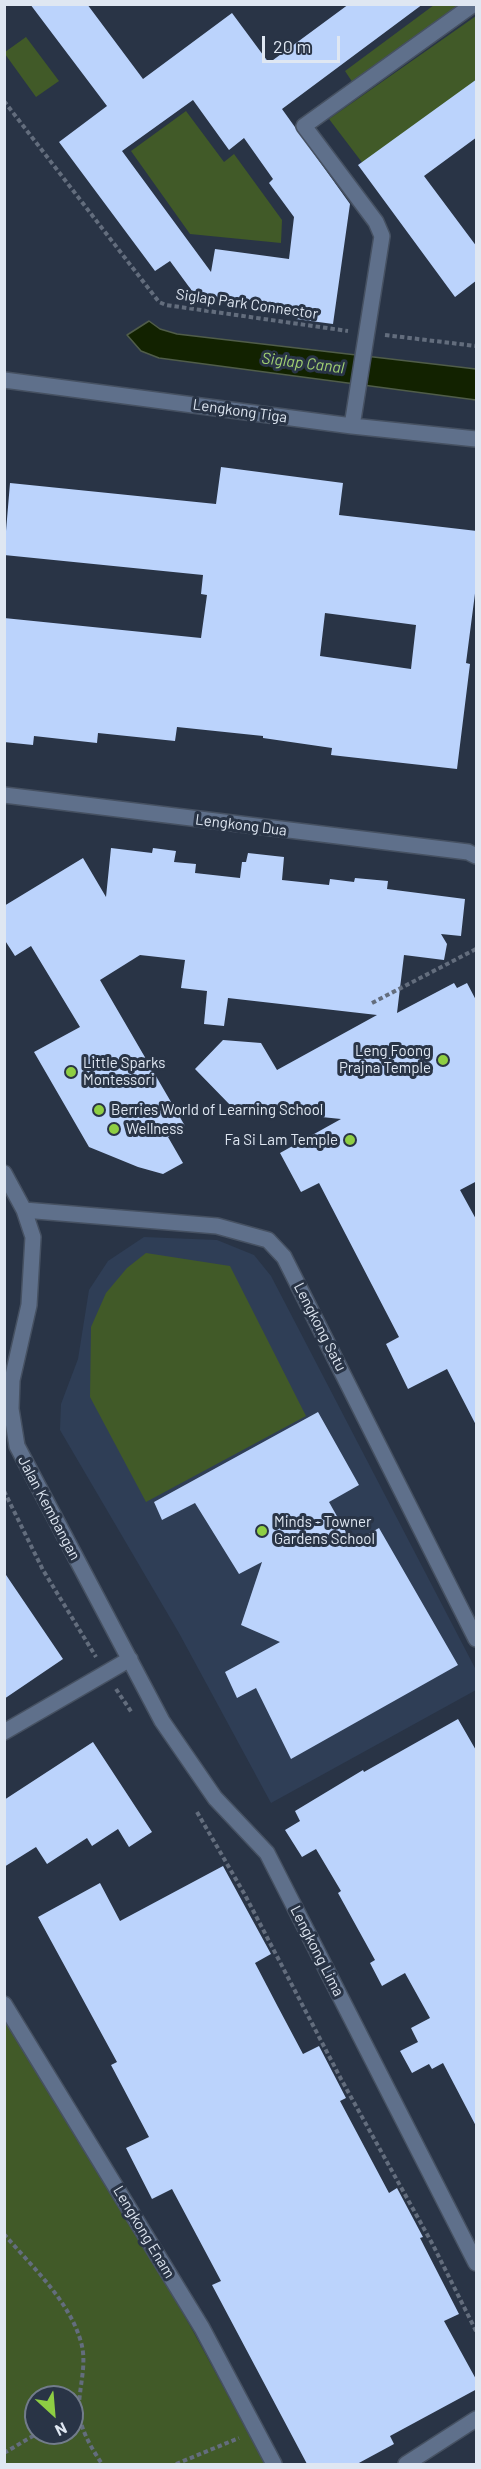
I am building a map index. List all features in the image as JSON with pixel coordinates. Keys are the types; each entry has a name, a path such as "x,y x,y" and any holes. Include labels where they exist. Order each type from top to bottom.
{"street":[{"path":"352,426 382,236 376,222 304,126 474,4"},
{"name":"Lengkong Tiga","path":"4,380 352,426 477,439"},
{"name":"Lengkong Dua","path":"4,795 468,852 477,856"},
{"name":"Jalan Kembangan","path":"4,1173 24,1210 33,1237 29,1305 12,1380 11,1409 17,1446 130,1659"},
{"name":"Lengkong Satu","path":"24,1210 217,1226 268,1240 284,1257 477,1639"},
{"path":"4,1732 130,1659"},
{"name":"Lengkong Lima","path":"130,1659 162,1721 188,1760 215,1798 267,1853 477,2263"},
{"name":"Lengkong Enam","path":"4,2004 202,2328 274,2464"},
{"path":"406,2464 477,2419"}],"path":[{"name":"Siglap Park Connector","path":"4,101 159,302 365,337 477,346"},
{"path":"372,1003 477,949"},
{"path":"4,1491 43,1570 134,1716"},
{"path":"191,1801 245,1894 341,2079 433,2245 477,2331"},
{"path":"4,2234 57,2295 75,2325 84,2357 81,2385"},
{"path":"84,2429 102,2464"},
{"path":"176,2464 242,2436"},
{"path":"4,2453 24,2441"}],"shaded area":[{"path":"434,5 462,5 353,83 345,71"},
{"path":"476,16 476,82 364,165 329,119"},
{"path":"26,37 59,81 36,97 5,54"},
{"path":"186,111 224,162 234,154 282,220 281,243 190,234 131,151"},
{"name":"Minds - Towner Gardens School","path":"144,1237 217,1240 254,1255 271,1276 476,1670 476,1690 271,1803 179,1633 60,1430 61,1404 78,1359 89,1290 108,1261"},
{"path":"146,1253 230,1266 306,1416 146,1502 90,1397 91,1327 106,1293 127,1268"},
{"path":"4,2000 193,2331 265,2464 5,2464"}],"water":[{"name":"Siglap Canal","path":"149,321 160,329 177,334 476,369 476,400 159,358 141,351 127,335"}],"building":[{"path":"30,4 87,4 143,79 232,13 269,63 349,4 423,4 282,109 350,204 333,324 296,319 298,309 195,295 170,261 155,271 59,142 107,106","holes":["193,100 229,150 244,138 273,179 269,183 294,217 289,259 215,249 211,272 122,151"]},
{"path":"477,79 477,137 424,176 477,247 477,280 455,297 358,165"},
{"path":"221,467 343,483 339,515 477,531 477,578 466,663 470,664 457,769 331,755 332,748 263,738 263,736 177,727 175,741 98,733 97,743 34,736 33,745 4,742 4,618 201,638 207,595 201,594 203,575 4,555 10,483 216,504","holes":["325,613 416,625 411,669 320,656"]},
{"path":"111,848 152,853 153,848 176,851 174,862 196,864 195,873 240,878 242,862 246,862 248,853 284,857 282,880 329,885 330,879 354,882 355,878 388,881 387,889 465,899 461,936 441,934 447,944 444,960 404,955 397,1013 454,983 457,988 467,983 477,1002 477,1181 460,1190 477,1221 477,1427 447,1369 408,1389 386,1344 399,1337 319,1183 301,1192 280,1153 341,1119 233,1108 195,1069 223,1040 261,1043 277,1070 377,1015 228,998 224,1026 204,1024 207,991 181,988 185,960 140,955 100,980 185,1126 168,1137 183,1163 163,1174 138,1167 89,1147 34,1052 80,1027 31,946 15,956 4,939 4,906 83,858 106,897"},
{"path":"318,1412 359,1485 329,1502 352,1543 379,1528 458,1665 291,1759 256,1688 237,1698 225,1672 280,1642 241,1625 262,1562 239,1574 195,1503 162,1520 154,1502"},
{"path":"4,1572 63,1659 4,1699"},
{"path":"458,1719 477,1752 477,2128 443,2063 432,2069 429,2064 412,2073 400,2051 418,2042 411,2028 430,2018 405,1973 382,1986 370,1963 375,1960 338,1893 341,1891 316,1849 302,1857 285,1830 300,1821 295,1811 363,1770 364,1772"},
{"path":"93,1742 152,1832 129,1847 118,1829 92,1846 87,1838 47,1864 36,1847 4,1867 4,1800"},
{"path":"223,1866 271,1954 255,1963 303,2054 319,2046 346,2098 340,2101 389,2193 397,2188 423,2237 420,2238 459,2314 444,2321 477,2381 477,2389 390,2436 394,2444 357,2464 307,2464 212,2285 221,2281 172,2189 152,2199 126,2148 149,2137 111,2065 117,2062 38,1917 100,1883 120,1921"}],"place":[{"name":"Leng Foong Prajna Temple","path":"443,1060"},
{"name":"Little Sparks Montessori","path":"71,1072"},
{"name":"Berries World of Learning School","path":"99,1110"},
{"name":"Wellness","path":"114,1129"},
{"name":"Fa Si Lam Temple","path":"350,1140"},
{"name":"Minds - Towner Gardens School","path":"262,1531"}]}
